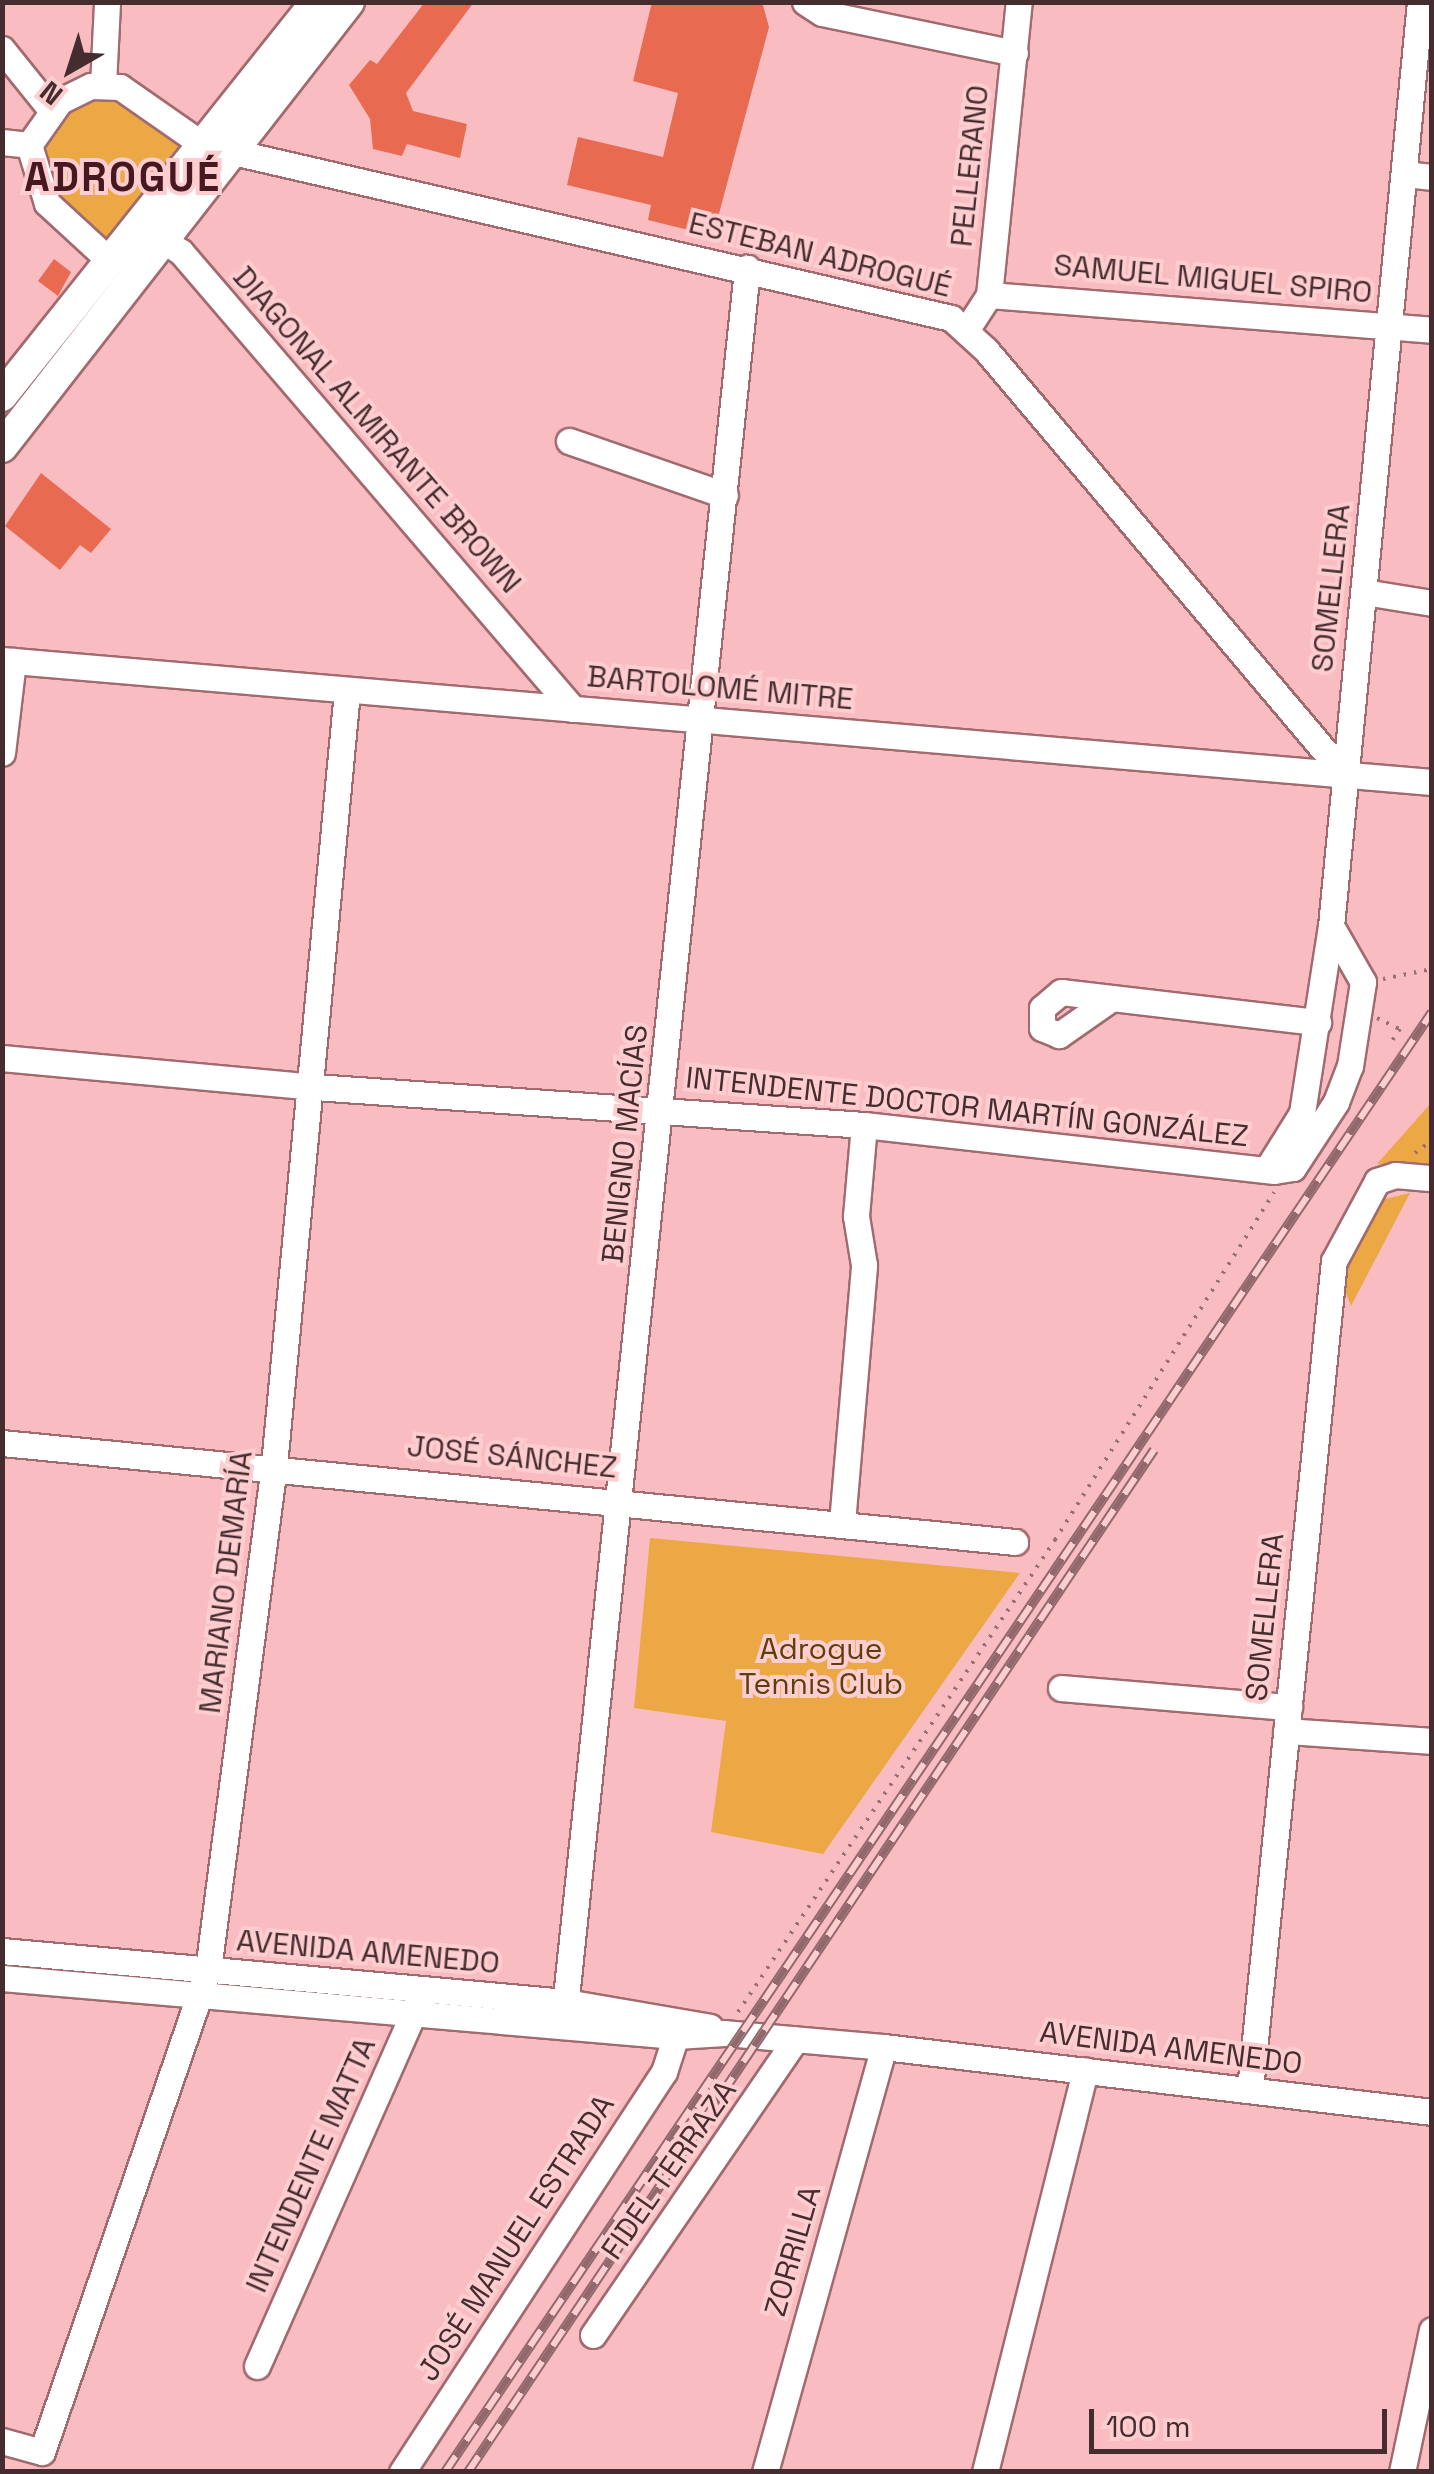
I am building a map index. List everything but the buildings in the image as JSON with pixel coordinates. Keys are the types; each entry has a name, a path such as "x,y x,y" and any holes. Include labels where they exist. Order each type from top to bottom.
{"main road":[{"path":"2,396 316,2"},
{"path":"2,447 167,242 350,2"}],"street":[{"path":"103,85 107,2"},
{"path":"805,2 822,13 901,25 1015,54"},
{"path":"885,2 901,25"},
{"name":"PELLERANO","path":"967,329 989,296 1019,2"},
{"name":"SOMELLERA","path":"1266,1169 1302,1114 1331,926 1420,2"},
{"path":"2,49 52,110"},
{"path":"29,145 52,110 82,88 103,85 131,92 203,145"},
{"path":"2,142 29,145"},
{"path":"29,145 47,203 110,261 167,242"},
{"name":"ESTEBAN ADROGUÉ","path":"203,145 931,309 967,329 1344,774"},
{"path":"1404,174 1432,178"},
{"name":"DIAGONAL ALMIRANTE BROWN","path":"167,242 276,358 574,709"},
{"name":"BENIGNO MACÍAS","path":"565,2014 747,268"},
{"name":"SAMUEL MIGUEL SPIRO","path":"989,296 1432,330"},
{"path":"569,441 725,495"},
{"path":"1364,592 1432,603"},
{"path":"2,753 8,660"},
{"name":"BARTOLOMÉ MITRE","path":"8,660 1432,782"},
{"name":"MARIANO DEMARÍA","path":"2,2441 42,2452 206,1982 274,1465 314,1087 347,692"},
{"path":"1293,1168 1336,1102 1350,1066 1363,982 1331,926"},
{"path":"1112,998 1318,1022"},
{"name":"INTENDENTE DOCTOR MARTÍN GONZÁLEZ","path":"2,1058 314,1087 864,1126 1266,1169 1293,1168"},
{"path":"842,1524 864,1265 856,1216 864,1126"},
{"name":"SOMELLERA","path":"1250,2089 1332,1272 1376,1181 1395,1175 1432,1178"},
{"name":"JOSÉ SÁNCHEZ","path":"2,1443 274,1465 1014,1542"},
{"path":"1061,1688 1432,1741"},
{"name":"AVENIDA AMENEDO","path":"2,1952 206,1982 696,2022 724,2033"},
{"name":"AVENIDA AMENEDO","path":"2,1978 206,1982"},
{"name":"INTENDENTE MATTA","path":"257,2366 419,2001"},
{"name":"AVENIDA AMENEDO","path":"565,2014 676,2036 724,2033 884,2047 1432,2112"},
{"name":"JOSÉ MANUEL ESTRADA","path":"402,2472 664,2072 676,2036"},
{"name":"FIDEL TERRAZA","path":"593,2335 795,2040"},
{"name":"ZORRILLA","path":"765,2472 884,2047"},
{"path":"985,2472 1084,2070"},
{"path":"1402,2472 1432,2330"}],"path":[{"path":"1363,982 1432,969"},
{"path":"1392,1041 1400,1029"},
{"path":"724,2033 1055,1540 1246,1228 1293,1168"}],"green space":[{"path":"85,94 128,95 191,147 112,244 78,221 48,184 41,154 56,114"},
{"path":"1431,1103 1431,1166 1377,1164"},
{"path":"1410,1193 1351,1306 1341,1280 1347,1256 1381,1200"},
{"name":"Adrogue Tennis Club","path":"650,1538 1020,1573 823,1854 711,1832 726,1721 634,1708"}],"railway":[{"path":"445,2472 1432,1012"},
{"path":"468,2472 1154,1450"}],"district":[{"name":"ADROGUÉ","path":"123,178"}]}
